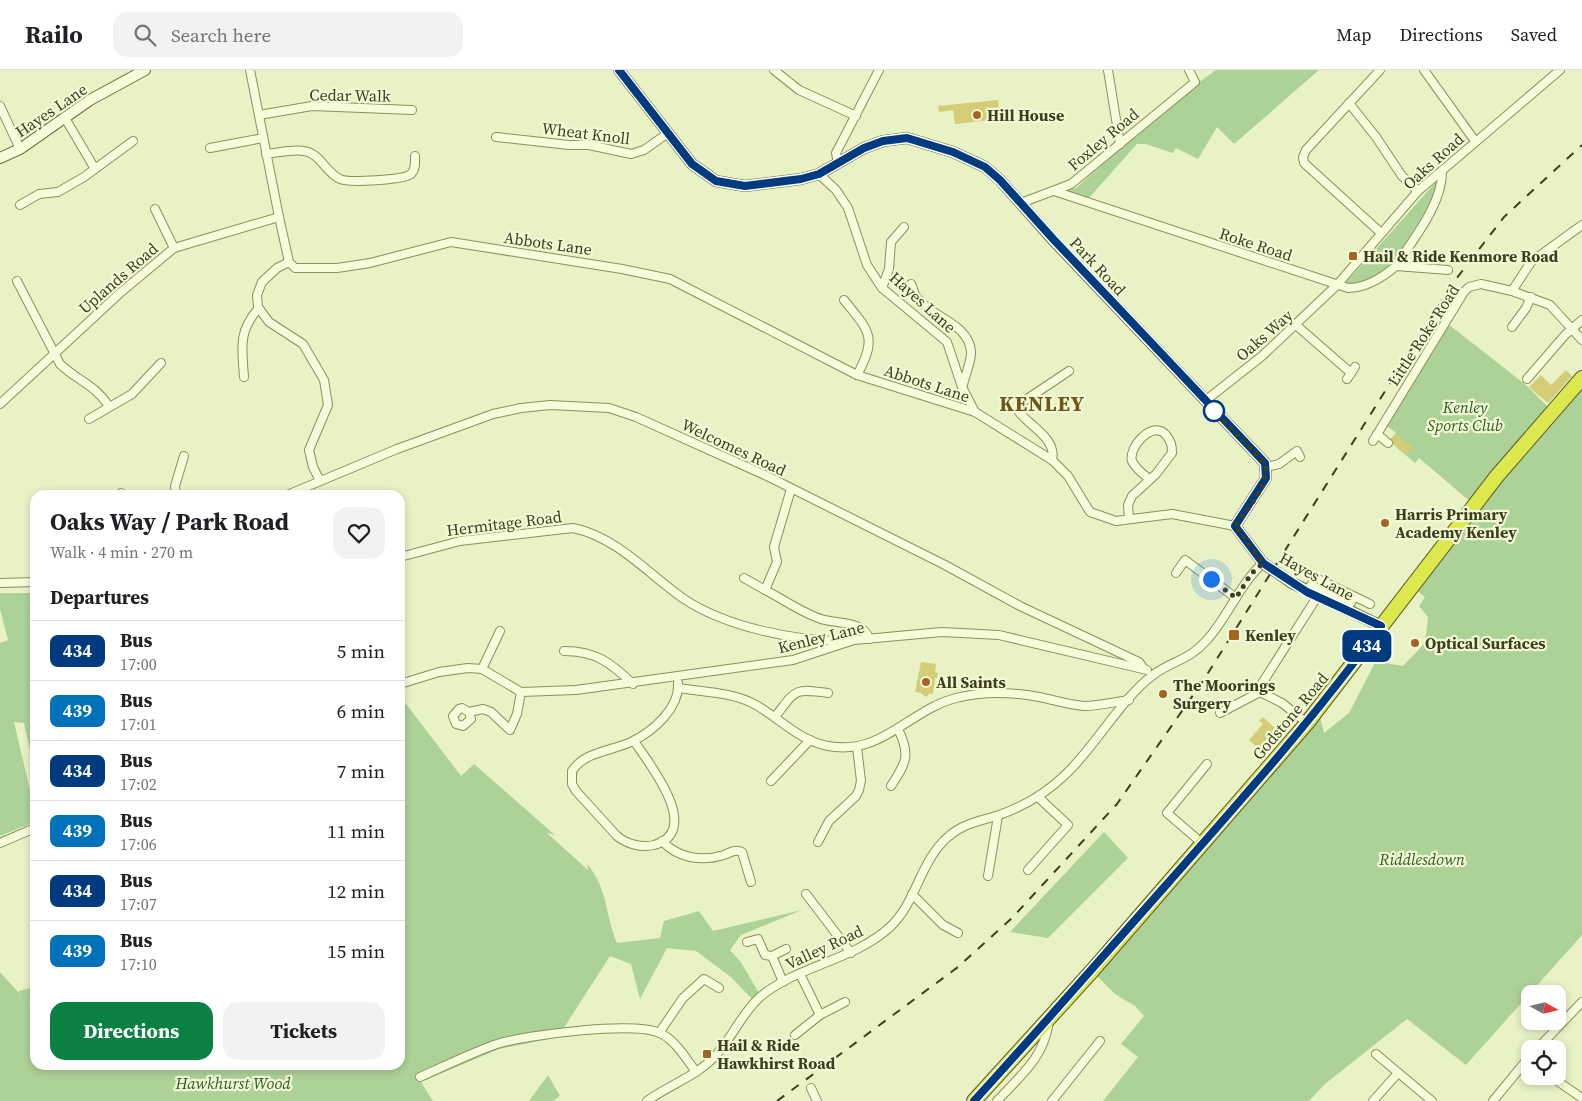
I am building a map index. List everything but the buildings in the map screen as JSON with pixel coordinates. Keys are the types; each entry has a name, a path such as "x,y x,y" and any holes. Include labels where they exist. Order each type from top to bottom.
{"highway":[{"name":"Godstone Road","path":"974,1101 1307,723 1346,676 1381,626 1497,476 1582,378"}],"street":[{"name":"Hayes Lane","path":"0,158 20,149 127,75 144,70"},
{"path":"244,378 242,336 244,328 258,309 258,295 262,282 277,268 289,262 278,217 250,70"},
{"path":"619,70 692,164 716,181 745,186 801,179 819,174"},
{"path":"774,70 799,90 856,116"},
{"path":"838,163 836,153 879,70"},
{"path":"1108,70 1120,144"},
{"name":"Foxley Road","path":"1021,203 1071,184 1195,82 1189,70"},
{"path":"1380,70 1306,150 1303,157 1304,163 1381,233"},
{"path":"1424,70 1475,141"},
{"name":"Oaks Road","path":"1338,285 1418,192 1475,141 1560,70"},
{"path":"1348,103 1376,137 1402,176 1418,192"},
{"path":"0,106 20,149"},
{"name":"Cedar Walk","path":"258,115 312,106 412,110"},
{"path":"64,118 95,169"},
{"name":"Wheat Knoll","path":"496,137 569,145 589,145 631,154 644,150 668,133"},
{"path":"210,148 263,138"},
{"name":"Park Road","path":"819,174 864,148 883,141 907,138 953,152 985,167 1000,180 1266,467"},
{"path":"20,204 39,194 58,192 95,169 133,141"},
{"path":"266,154 304,151 311,153 332,174 344,180 402,178 412,174 415,166 415,156"},
{"path":"1442,172 1442,183 1426,218 1396,266 1448,270"},
{"name":"Hayes Lane","path":"819,174 836,190 848,208 867,265 882,288 947,342 958,368 962,386 975,412"},
{"name":"Roke Road","path":"1054,191 1338,285 1359,288 1385,276 1396,266"},
{"path":"155,209 174,248"},
{"name":"Uplands Road","path":"0,404 114,299 174,248 278,217"},
{"path":"1512,291 1531,262 1582,225"},
{"path":"882,288 888,269 891,242 904,227"},
{"name":"Abbots Lane","path":"289,262 295,268 304,269 370,264 451,242 603,265 670,280 857,375 975,412"},
{"path":"17,281 53,355 71,374 99,391 109,406"},
{"path":"911,284 916,298 933,313 955,325 968,342 971,352 962,386"},
{"name":"Little Roke Road","path":"1372,441 1464,292 1473,286 1481,284 1512,291 1550,305 1582,340"},
{"name":"Oaks Way","path":"1205,401 1262,356 1338,285"},
{"path":"1512,327 1526,308 1531,297"},
{"path":"844,300 864,324 869,336 868,354 857,375"},
{"path":"258,309 269,322 303,344 324,380 328,406 309,450 313,467 320,482"},
{"path":"1527,379 1572,328 1582,320"},
{"path":"1296,325 1351,373"},
{"path":"89,419 132,394 161,363"},
{"path":"1052,460 1054,452 1051,443 1028,424 1019,412 1021,402 1069,370"},
{"name":"Welcomes Road","path":"300,490 465,423 521,408 550,405 609,408 623,412 791,489 945,565 1020,606 1139,662 1144,669"},
{"path":"975,412 1052,460 1068,476 1090,512 1116,521 1172,514 1235,526 1266,478 1266,467 1279,464 1297,450"},
{"path":"1130,519 1129,500 1148,478 1156,474 1172,453 1170,440 1162,430 1148,431 1133,450 1132,463 1148,478"},
{"path":"1377,434 1388,444"},
{"path":"176,490 184,456"},
{"path":"765,590 776,562 774,547 791,489"},
{"name":"Hayes Lane","path":"1235,526 1263,563 1292,583 1317,597 1381,626"},
{"name":"Hermitage Road","path":"405,555 460,541 572,528 586,531 608,541 700,608 764,631 823,641 854,640"},
{"path":"1176,573 1185,560 1236,598"},
{"path":"1153,675 1195,652 1207,639 1251,574 1263,563"},
{"path":"1314,577 1370,604"},
{"path":"744,578 819,619 843,622 864,630 869,639"},
{"path":"0,583 30,582"},
{"path":"1307,592 1311,585 1350,604 1354,597"},
{"path":"1260,692 1261,686 1317,597"},
{"path":"482,669 500,631"},
{"name":"Kenley Lane","path":"521,692 576,690 677,678 793,660 854,640 942,632 999,634 1144,669 1153,675"},
{"path":"564,651 582,651 609,662 634,684"},
{"path":"405,682 438,672 482,669 521,692 517,714 510,730 491,712 483,709 470,712"},
{"name":"Valley Road","path":"647,1101 696,1072 716,1055 760,998 783,982 851,952 887,930 899,918 922,873 940,844 961,827 998,816 1038,797 1066,774 1088,752 1129,700 1153,675"},
{"path":"634,740 668,792 674,820 673,828 669,835 662,841 646,846 625,842 584,801 572,784 572,771 580,761 634,740 663,718 674,705 678,688 677,678"},
{"path":"678,688 730,695 754,704 810,740 827,746 857,747 875,742 956,698 988,693 1036,696 1083,706 1129,700"},
{"path":"775,717 793,693 802,690 828,693"},
{"path":"1220,714 1236,703 1260,692"},
{"path":"1260,692 1282,703 1307,723"},
{"path":"891,786 903,769 906,755 906,744 898,729"},
{"path":"771,781 810,740"},
{"path":"818,842 829,820 856,796 859,790 861,781 857,747"},
{"path":"1202,844 1167,813 1207,764"},
{"path":"1028,870 1068,825 1038,797"},
{"path":"988,876 998,816"},
{"path":"0,843 30,830"},
{"path":"662,841 669,849 693,858 710,858 734,850 742,852 751,882"},
{"path":"806,894 851,952"},
{"path":"912,894 943,925 958,933"},
{"path":"747,942 758,938 765,955 772,956 786,949"},
{"path":"772,956 783,982"},
{"path":"800,974 820,1015"},
{"path":"659,1033 682,998 704,980 719,988"},
{"path":"795,1035 820,1015 845,1002"},
{"path":"1546,1040 1582,1002"},
{"path":"997,1101 1041,1050 1047,1039 1049,1018"},
{"path":"420,1077 498,1044 591,1030 633,1029 659,1033 675,1045 696,1072"},
{"path":"1052,1101 1100,1041"},
{"path":"1376,1054 1432,1101"},
{"path":"1493,1101 1521,1068"},
{"path":"1374,1101 1398,1073"},
{"path":"1563,1085 1582,1098"},
{"path":"811,1088 817,1101"}],"green space":[{"path":"1216,70 1319,70 1234,144 1217,127 1198,159 1176,148 1173,153 1146,144 1137,144 1087,200 1060,192 1076,188 1174,100"},
{"path":"1435,183 1442,183 1427,218 1396,266 1359,288 1343,286"},
{"name":"Kenley Sports Club","path":"1448,324 1526,385 1549,408 1472,503 1419,458 1415,463 1389,441 1396,433 1387,426"},
{"name":"Riddlesdown","path":"1582,387 1582,935 1537,985 1521,985 1521,1003 1466,1065 1407,1019 1325,1084 1309,1101 1103,1101 1138,1057 1121,1044 1144,1016 1135,1006 1115,994 1097,976 1320,717 1324,733 1349,713 1378,657 1390,664 1403,666 1419,649 1426,635 1428,617 1419,606 1425,597 1416,590 1505,478"},
{"path":"0,593 30,593 30,751 24,723 14,722 30,790 30,824 0,836 0,643 8,640 0,609"},
{"name":"Hawkhurst Wood","path":"405,703 461,776 474,764 555,835 547,833 588,870 587,864 594,873 603,892 617,943 660,938 664,921 699,911 713,931 802,910 741,935 730,950 740,961 759,993 753,1000 731,977 696,951 667,948 640,999 631,964 610,956 558,1037 499,1049 421,1082 433,1101 0,1101 0,972 19,993 19,991 30,988 30,1004 28,1005 30,1005 30,1070 405,1070"},
{"path":"1104,832 1128,858 1048,938 1010,932"},
{"path":"548,1075 560,1096 553,1101 529,1101"}],"railway":[{"path":"777,1101 958,967 1012,918 1117,804 1203,681 1453,283 1504,217 1582,145"}],"bus line":[{"name":"434","path":"619,70 692,164 716,181 745,186 801,179 819,174 864,148 883,141 907,138 953,152 985,167 1000,180 1054,240 1265,463 1266,478 1235,526 1249,541 1263,563 1307,592 1381,626 1346,676 1284,750 1092,971 974,1101"}],"place":[{"name":"Hill House","path":"977,115"},
{"name":"Hail & Ride Kenmore Road","path":"1353,256"},
{"name":"Harris Primary Academy Kenley","path":"1385,523"},
{"name":"Kenley","path":"1234,635"},
{"name":"Optical Surfaces","path":"1415,643"},
{"name":"All Saints","path":"926,682"},
{"name":"The Moorings Surgery","path":"1163,694"},
{"name":"Hail & Ride Hawkhirst Road","path":"707,1054"}],"district":[{"name":"KENLEY","path":"1042,404"}],"route":[{"path":"1211,579 1236,598 1251,574 1263,563 1249,541 1235,526 1256,495 1267,473 1265,463 1214,411"}]}
